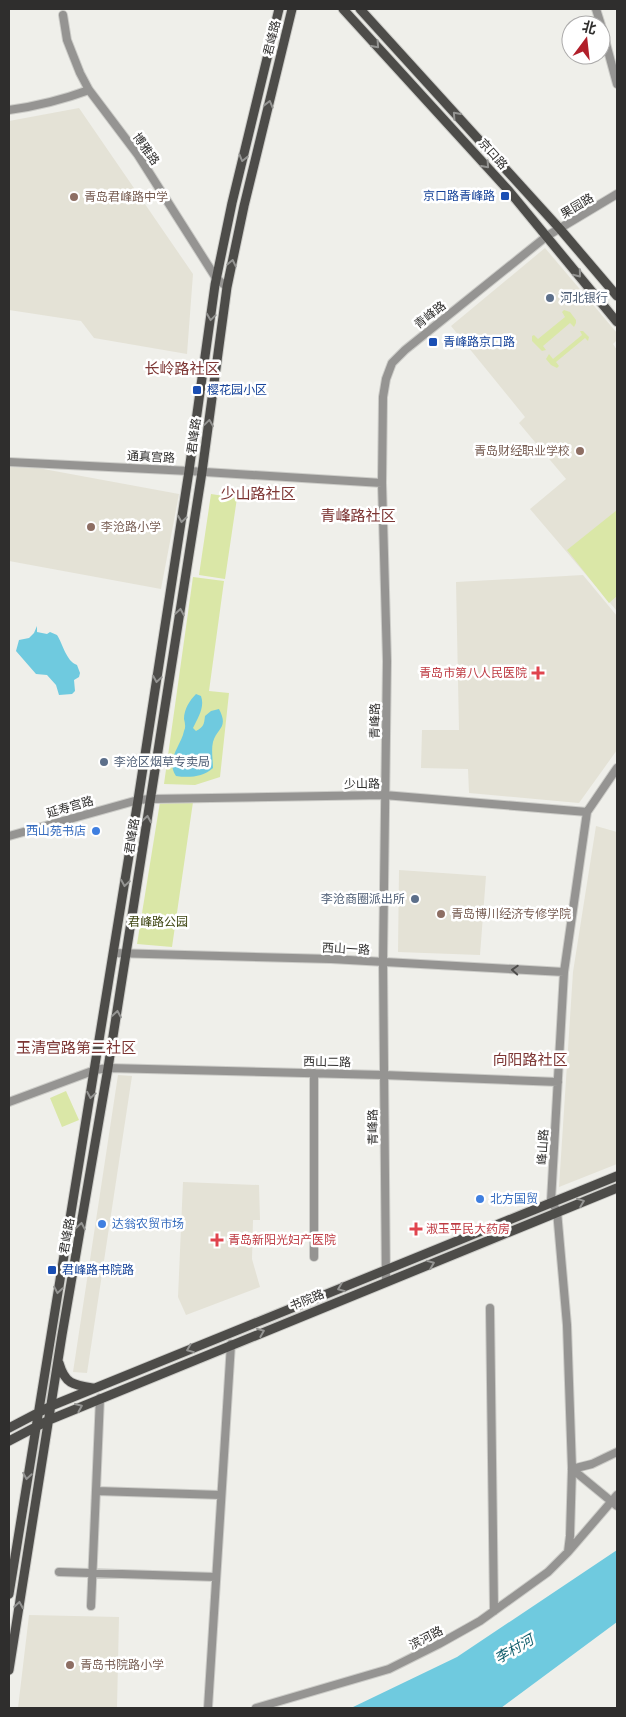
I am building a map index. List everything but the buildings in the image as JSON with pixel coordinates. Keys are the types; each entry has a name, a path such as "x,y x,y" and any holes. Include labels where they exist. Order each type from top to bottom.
{"main road":[{"name":"君峰路","path":"9,1594 138,800 189,471 216,278 232,203 280,9"},
{"name":"君峰路","path":"9,1670 58,1360 108,1068 151,799 202,472 227,287 244,206 292,9"},
{"name":"京口路","path":"344,9 509,191 617,322"},
{"name":"京口路","path":"360,9 560,229 617,296"},
{"name":"书院路","path":"9,1428 51,1406 93,1388 617,1176"},
{"name":"书院路","path":"9,1441 49,1420 100,1398 617,1188"},
{"path":"58,1360 66,1379 72,1384 93,1388"}],"street":[{"name":"博雅路","path":"63,15 67,40 80,74 89,90 138,155 216,278 227,287"},
{"path":"611,62 617,84"},
{"path":"9,110 47,104 89,90"},
{"name":"果园路","path":"547,236 617,194"},
{"name":"青峰路","path":"386,1282 383,962 387,661 382,483 383,397 386,379 392,363 405,350 547,236"},
{"name":"通真宫路","path":"9,462 382,483"},
{"name":"峰山路","path":"551,1202 564,972 587,812 617,768"},
{"name":"少山路","path":"138,800 384,795 587,812"},
{"name":"延寿宫路","path":"9,836 138,800"},
{"name":"西山一路","path":"113,953 331,959 564,972"},
{"name":"西山二路","path":"9,1102 95,1070 108,1068 383,1075 558,1082"},
{"path":"314,1073 314,1257"},
{"path":"551,1202 557,1211 567,1325 572,1469 568,1552"},
{"path":"490,1308 494,1611"},
{"path":"208,1708 231,1344"},
{"path":"91,1606 100,1398"},
{"path":"572,1469 592,1464 617,1452"},
{"path":"572,1469 616,1501"},
{"path":"96,1490 221,1494"},
{"name":"滨河路","path":"256,1708 389,1669 480,1621 548,1572 616,1501"},
{"path":"59,1572 216,1577"}],"shaded area":[{"name":"青岛君峰路中学","path":"79,108 193,274 187,354 94,338 81,321 9,310 9,121"},
{"path":"545,248 617,333 617,340 613,344 617,350 616,610 530,509 566,479 519,423 525,417 451,326"},
{"name":"李沧路小学","path":"9,467 38,468 179,494 161,589 9,561"},
{"name":"青岛市第八人民医院","path":"583,575 617,616 617,750 579,803 469,793 468,769 421,768 422,730 459,730 456,582"},
{"path":"596,826 617,832 617,1164 559,1187 573,972"},
{"name":"青岛博川经济专修学院","path":"399,870 486,876 480,955 398,952"},
{"name":"达翁农贸市场","path":"118,1075 132,1076 87,1373 73,1372"},
{"name":"青岛新阳光妇产医院","path":"183,1182 259,1185 260,1220 253,1220 252,1259 260,1287 186,1315 178,1297"},
{"name":"青岛书院路小学","path":"29,1615 119,1617 117,1708 18,1708"}],"green space":[{"path":"564,310 570,312 576,320 574,327 570,323 543,346 546,350 542,351 532,341 532,336 534,335 538,339 565,317 562,312"},
{"path":"580,331 583,331 589,337 588,341 585,338 556,362 559,366 557,368 551,365 546,359 549,354 553,359 582,335"},
{"path":"211,494 237,498 225,579 199,575"},
{"path":"617,510 617,596 609,603 567,550"},
{"path":"193,577 224,581 209,691 229,693 220,777 195,785 164,784"},
{"name":"君峰路公园","path":"160,802 193,802 172,947 137,944"},
{"path":"66,1091 79,1120 62,1127 50,1098"}],"water":[{"path":"37,626 37,632 47,634 50,632 57,635 67,656 77,665 80,673 79,677 74,680 75,691 72,694 59,695 56,685 47,675 36,674 16,651 19,640 29,638"},
{"path":"196,694 201,696 202,704 193,728 196,731 202,727 205,716 211,711 219,709 222,715 223,724 212,745 213,768 196,776 176,776 173,770 173,759 185,730 184,715 186,708"},
{"name":"李村河","path":"617,1550 617,1622 501,1708 351,1708 457,1657"}],"place":[{"name":"京口路青峰路","path":"505,196"},
{"name":"青岛君峰路中学","path":"74,197"},
{"name":"河北银行","path":"550,298"},
{"name":"青峰路京口路","path":"433,342"},
{"name":"樱花园小区","path":"197,390"},
{"name":"青岛财经职业学校","path":"580,451"},
{"name":"李沧路小学","path":"91,527"},
{"name":"青岛市第八人民医院","path":"538,673"},
{"name":"李沧区烟草专卖局","path":"104,762"},
{"name":"西山苑书店","path":"96,831"},
{"name":"李沧商圈派出所","path":"415,899"},
{"name":"青岛博川经济专修学院","path":"441,914"},
{"name":"北方国贸","path":"480,1199"},
{"name":"达翁农贸市场","path":"102,1224"},
{"name":"淑玉平民大药房","path":"416,1229"},
{"name":"青岛新阳光妇产医院","path":"217,1240"},
{"name":"君峰路书院路","path":"52,1270"},
{"name":"青岛书院路小学","path":"70,1665"}],"district":[{"name":"长岭路社区","path":"182,369"},
{"name":"少山路社区","path":"258,494"},
{"name":"青峰路社区","path":"358,516"},
{"name":"玉清宫路第二社区","path":"76,1048"},
{"name":"向阳路社区","path":"530,1060"}]}
